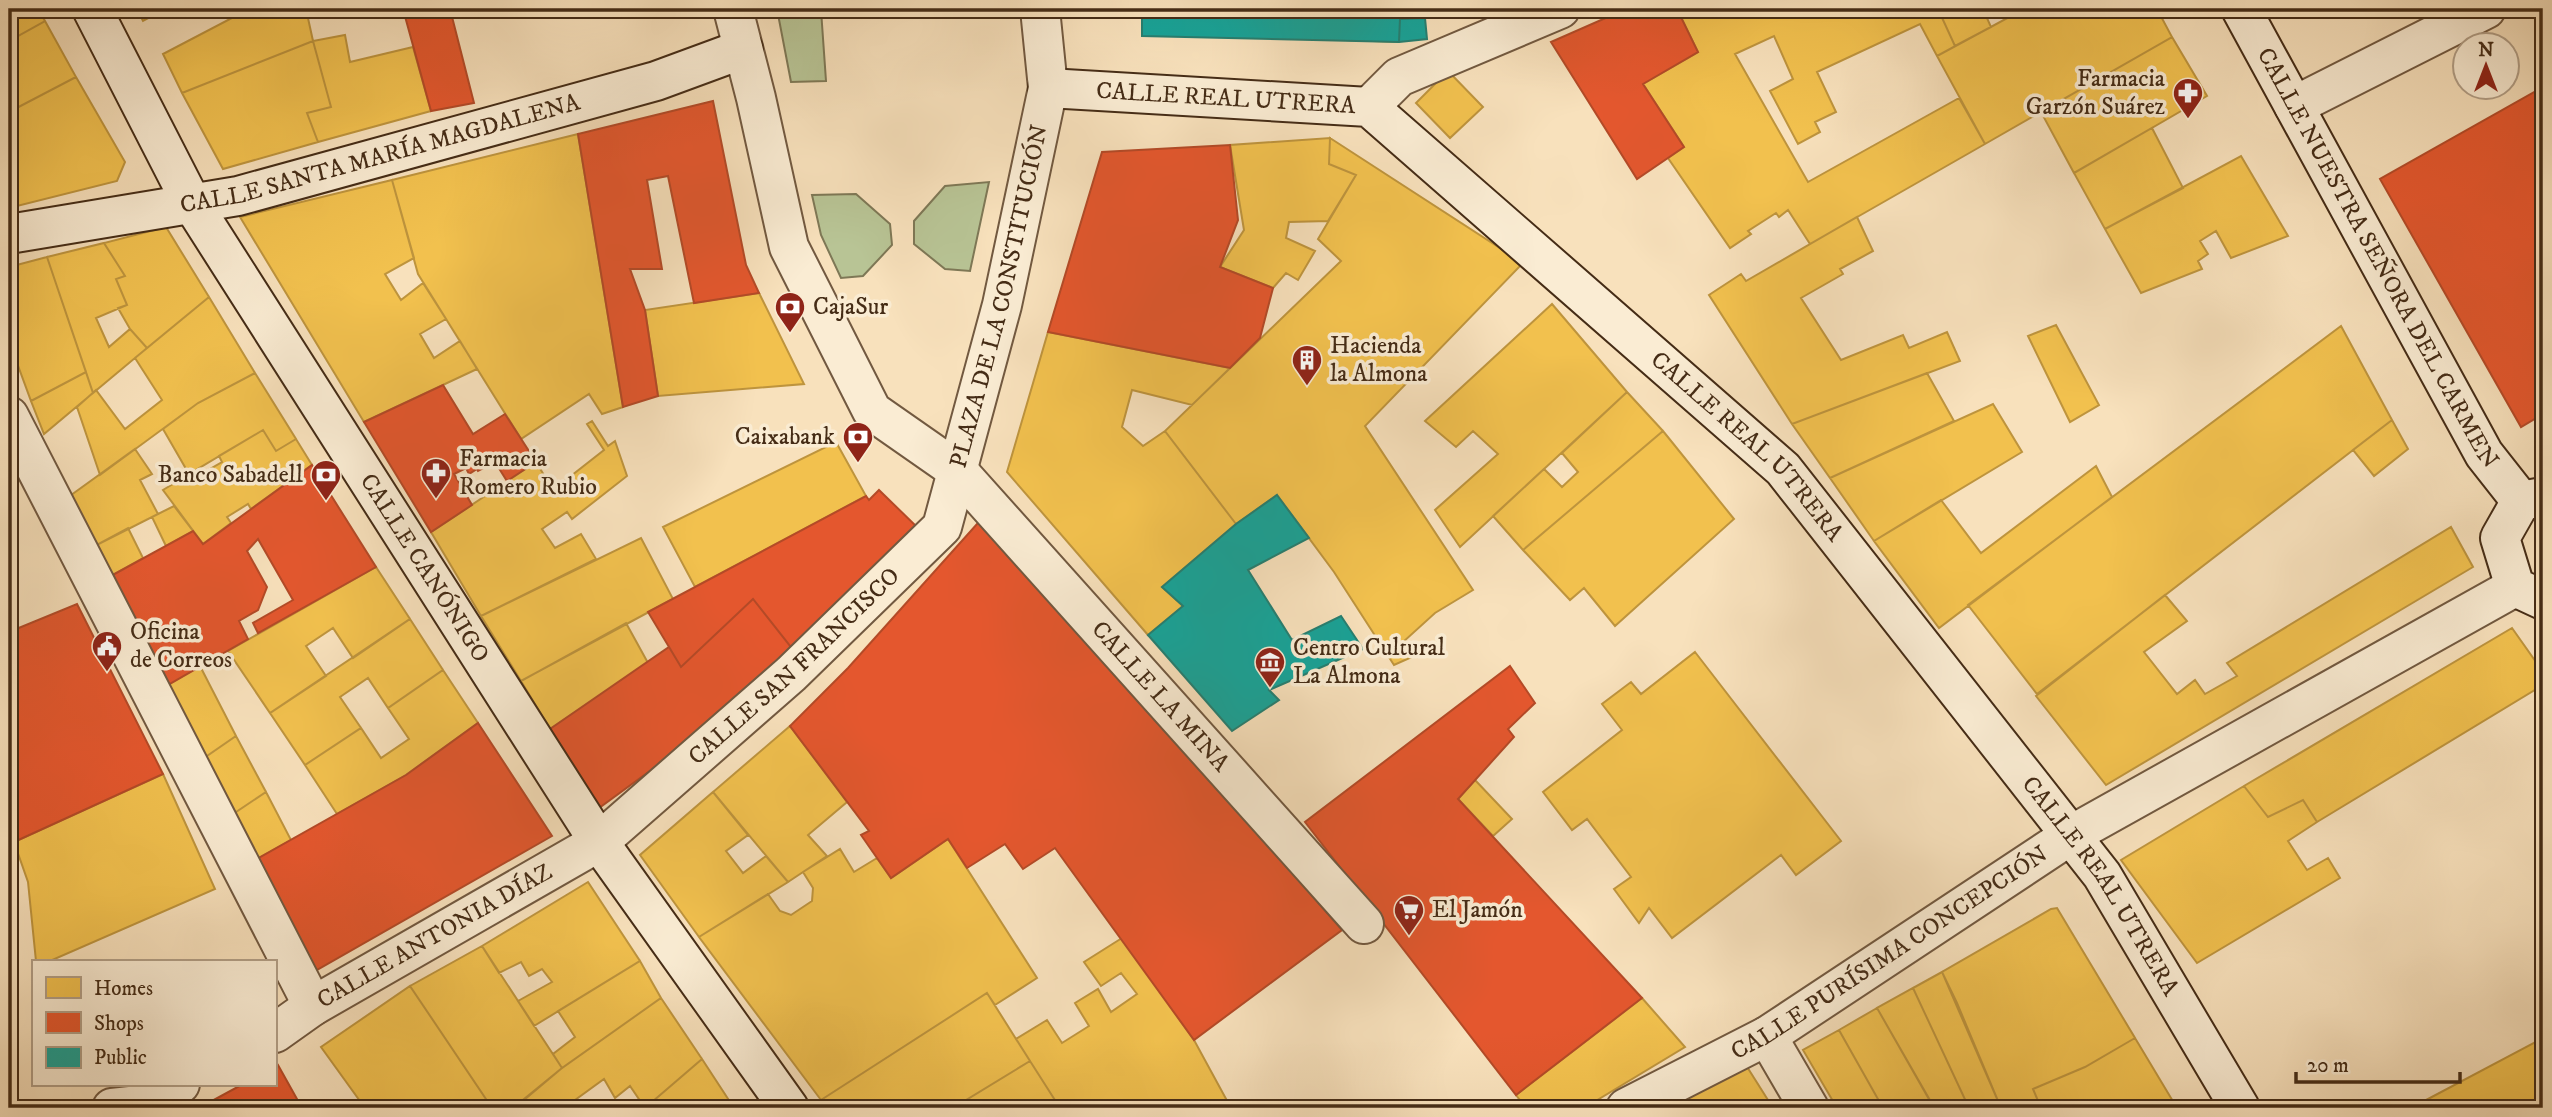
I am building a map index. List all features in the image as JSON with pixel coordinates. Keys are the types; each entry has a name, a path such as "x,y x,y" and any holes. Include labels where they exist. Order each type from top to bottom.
{"street":[{"name":"CALLE CANÓNIGO","path":"92,9 191,202 599,842 789,1108"},
{"name":"PLAZA DE LA CONSTITUCIÓN","path":"733,9 789,247 872,411 958,471 1002,304 1048,88 1040,9"},
{"path":"1369,107 1399,77 1560,9"},
{"name":"CALLE NUESTRA SEÑORA DEL CARMEN","path":"2241,9 2484,454 2532,499"},
{"path":"2294,106 2486,9"},
{"name":"CALLE SANTA MARÍA MAGDALENA","path":"9,234 238,196 656,81 743,49"},
{"name":"CALLE REAL UTRERA","path":"1048,88 1369,107 1783,469 2102,875 2240,1108"},
{"path":"9,416 313,1006"},
{"name":"CALLE SAN FRANCISCO","path":"599,842 791,674 942,527 958,471"},
{"name":"CALLE LA MINA","path":"958,471 1364,924"},
{"path":"2529,594 2500,538 2532,499"},
{"name":"CALLE PURÍSIMA CONCEPCIÓN","path":"1626,1108 1767,1036 2071,835 2529,594"},
{"name":"CALLE ANTONIA DÍAZ","path":"276,1032 313,1006 599,842"},
{"path":"1767,1036 1809,1108"},
{"path":"131,1107 176,1086"}],"green space":[{"path":"777,9 821,10 826,81 791,82"},
{"path":"989,182 970,271 945,269 914,244 914,221 945,186"},
{"path":"856,194 890,224 892,245 863,276 841,278 821,235 812,195"}],"building: Homes":[{"path":"9,9 38,9 45,21 9,41"},
{"path":"137,9 165,9 143,21"},
{"path":"249,9 306,9 313,41 182,93 163,54"},
{"path":"1321,9 1400,9 1399,42 1320,39"},
{"path":"1677,9 1938,9 1955,46 1937,56 1920,24 1817,72 1836,112 1815,122 1820,132 1798,144 1770,91 1793,79 1774,36 1735,54 1808,182 1959,98 1985,144 1810,244 1788,210 1779,217 1776,213 1748,231 1751,234 1730,248 1668,158 1684,147 1643,84 1698,52"},
{"path":"1938,9 1983,9 1991,27 1955,46"},
{"path":"2024,9 2157,9 2172,37 1985,144 1937,56"},
{"path":"45,21 76,77 9,112 9,41"},
{"path":"345,35 350,62 413,47 431,111 318,142 307,113 331,107 313,41"},
{"path":"2172,37 2207,96 2074,173 2041,112"},
{"path":"313,41 331,107 307,113 318,142 223,169 182,93"},
{"path":"1448,71 1483,107 1450,138 1416,103"},
{"path":"76,77 125,162 117,181 9,208 9,112"},
{"path":"2152,128 2183,188 2105,229 2074,173"},
{"path":"578,134 623,407 602,414 589,394 521,439 418,274 392,180"},
{"name":"Hacienda la Almona","path":"1330,138 1523,263 1365,426 1473,590 1435,613 1403,642 1414,656 1394,665 1334,572 1277,495 1236,524 1165,431 1341,261 1318,239 1356,175 1329,164"},
{"path":"1330,138 1329,164 1356,175 1328,221 1289,222 1286,238 1315,251 1298,280 1286,273 1273,288 1220,267 1244,230 1230,145"},
{"path":"2241,156 2288,236 2231,258 2216,231 2200,241 2208,254 2198,261 2202,269 2141,293 2105,229"},
{"path":"392,180 414,258 385,274 401,300 423,283 446,319 420,334 434,358 460,341 477,369 364,422 240,217"},
{"path":"1857,217 1873,251 1840,269 1843,274 1801,298 1841,360 1903,335 1909,348 1947,332 1960,361 1792,424 1709,295 1741,274 1746,281"},
{"path":"166,227 209,297 147,348 130,329 118,308 127,305 116,279 125,276 104,243"},
{"path":"104,243 125,276 116,279 127,305 96,318 109,347 130,329 147,348 93,393 47,257"},
{"path":"47,257 86,372 31,401 9,341 9,267"},
{"path":"759,293 804,384 658,396 645,310"},
{"path":"209,297 255,373 198,403 100,475 77,407 96,390 125,429 162,400 135,358"},
{"path":"1552,304 1627,392 1460,547 1435,510 1498,454 1473,431 1456,447 1425,421"},
{"path":"2056,325 2099,405 2070,422 2028,336"},
{"path":"2341,326 2392,420 2037,694 1968,605"},
{"path":"1048,332 1230,368 1192,405 1132,390 1122,427 1143,446 1165,431 1236,524 1162,587 1183,606 1148,635 1007,472"},
{"path":"86,372 93,393 44,434 31,401"},
{"path":"255,373 296,439 276,451 263,430 189,474 163,429 198,403"},
{"path":"1927,373 1954,421 1830,478 1792,424"},
{"path":"1627,392 1663,431 1523,550 1493,516 1544,469 1562,487 1578,472 1562,453"},
{"path":"1993,404 2022,452 1874,541 1830,478"},
{"path":"2392,420 2408,449 2374,476 2353,450"},
{"path":"592,421 608,446 615,441 627,476 572,519 567,512 542,529 555,548 581,534 596,559 481,616 431,532 536,462 553,490 604,450 587,424"},
{"path":"263,430 276,451 296,439 312,465 251,509 248,504 227,517 231,523 203,544 163,490 198,469 201,474 222,462 219,456"},
{"path":"1663,431 1734,519 1615,626 1584,588 1570,600 1523,550"},
{"path":"836,442 866,496 695,587 663,527"},
{"path":"135,449 152,474 140,480 158,514 93,547 67,498"},
{"path":"2096,466 2112,497 1939,628 1874,541 1941,500 1981,553"},
{"path":"174,506 193,531 166,546 152,517"},
{"path":"2451,527 2473,567 2106,785 2036,696 2165,595 2187,621 2144,652 2177,694 2195,680 2205,694 2237,676 2227,663"},
{"path":"128,528 143,558 109,577 93,547"},
{"path":"641,538 673,599 521,681 481,616"},
{"path":"376,567 410,619 353,658 333,628 306,646 326,676 270,713 228,651"},
{"path":"410,619 443,670 388,708 368,678 340,697 361,728 305,765 270,713"},
{"path":"626,623 648,663 550,729 521,681"},
{"path":"2512,628 2543,672 2543,685 2317,822 2303,800 2268,817 2244,786"},
{"path":"1695,652 1841,841 1796,875 1781,855 1672,938 1649,908 1639,923 1614,889 1631,877 1587,819 1572,830 1543,792 1622,730 1602,704 1631,682 1641,694"},
{"path":"200,666 236,736 204,758 166,686"},
{"path":"443,670 478,723 406,775 337,814 305,765 361,728 381,758 409,739 388,708"},
{"path":"790,726 847,802 808,835 827,856 788,882 713,792"},
{"path":"236,736 266,792 233,814 204,758"},
{"path":"163,774 215,889 52,960 36,960 28,882 14,842"},
{"path":"1475,780 1512,819 1493,836 1458,799"},
{"path":"2244,786 2268,817 2303,800 2317,822 2288,841 2307,870 2328,858 2340,878 2197,963 2121,860"},
{"path":"266,792 291,840 257,859 233,814"},
{"path":"713,792 748,835 726,851 743,873 766,856 788,882 699,937 640,855"},
{"path":"948,839 1037,978 995,1005 987,993 821,1100 699,937 768,894 780,911 791,915 812,901 813,888 803,872 840,849 854,872 877,858 891,878"},
{"path":"588,882 640,961 534,1026 518,1001 552,982 542,969 529,976 521,962 499,973 482,946"},
{"path":"2057,908 2135,1038 2085,1067 2033,1089 2041,1108 2001,1108 1942,972"},
{"path":"1122,938 1194,1040 1231,1108 1060,1108 1016,1039 1047,1020 1062,1043 1089,1026 1075,1003 1098,989 1111,1012 1137,994 1121,973 1101,986 1084,962"},
{"path":"482,946 562,1068 513,1108 492,1108 410,986"},
{"path":"640,961 661,998 562,1068 553,1054 575,1037 558,1011"},
{"path":"1942,972 2001,1108 1969,1108 1913,988"},
{"path":"410,986 492,1108 365,1108 321,1047"},
{"path":"1913,988 1969,1108 1934,1108 1877,1008"},
{"path":"987,993 1030,1061 953,1108 826,1108 821,1100"},
{"path":"661,998 702,1059 645,1108 630,1086 615,1098 604,1079 564,1108 529,1108 524,1100 562,1068"},
{"path":"1642,998 1685,1047 1584,1108 1526,1108 1516,1095"},
{"path":"1877,1008 1934,1108 1883,1108 1839,1030"},
{"path":"1839,1030 1883,1108 1837,1108 1803,1050"},
{"path":"2135,1038 2177,1108 2041,1108 2033,1089 2085,1067"},
{"path":"2543,1038 2543,1108 2411,1108"},
{"path":"702,1059 734,1108 645,1108"},
{"path":"1030,1061 1060,1108 953,1108"},
{"path":"1744,1062 1773,1108 1691,1108 1685,1098"},
{"path":"1685,1098 1691,1108 1669,1108"}],"building: Shops":[{"path":"403,9 450,9 474,103 431,111"},
{"path":"1626,9 1677,9 1698,52 1643,84 1684,147 1637,179 1551,42"},
{"path":"2543,87 2543,414 2521,427 2380,179"},
{"path":"713,101 746,265 759,293 694,303 668,176 647,180 662,269 630,269 645,310 658,396 623,407 578,134"},
{"path":"1230,145 1238,220 1220,267 1273,288 1260,338 1230,368 1048,332 1102,152"},
{"path":"443,385 473,434 505,414 536,462 507,481 495,462 469,474 466,468 454,474 472,505 431,532 364,422"},
{"path":"312,465 376,567 258,633 253,623 293,600 258,539 247,551 267,587 258,610 239,621 248,639 166,686 109,577 193,531 203,544"},
{"path":"879,490 918,528 794,651 753,599 681,667 648,612 866,496 869,500"},
{"path":"977,524 988,524 1342,930 1194,1040 1055,848 1023,869 1005,844 967,868 948,839 891,878 861,835 869,831 790,726 848,668"},
{"path":"753,599 794,651 702,733 599,808 550,729 669,647 681,667"},
{"path":"77,604 163,774 14,842 9,825 9,632"},
{"path":"1510,666 1535,703 1508,729 1514,737 1458,799 1642,998 1516,1095 1305,822"},
{"path":"478,723 552,836 315,971 257,859 406,775"},
{"path":"278,1065 302,1108 199,1108 239,1086 276,1086"}],"building: Public":[{"path":"1142,9 1445,9 1425,18 1427,39 1399,42 1142,36"},
{"path":"1425,18 1427,39 1399,42 1400,19"},
{"path":"1277,495 1309,538 1248,570 1292,640 1341,616 1363,649 1269,690 1279,700 1232,731 1148,635 1183,606 1162,587 1236,524"}],"place":[{"name":"Farmacia Garzón Suárez","path":"2188,120"},
{"name":"CajaSur","path":"790,334"},
{"name":"Hacienda la Almona","path":"1307,387"},
{"name":"Caixabank","path":"858,464"},
{"name":"Farmacia Romero Rubio","path":"436,500"},
{"name":"Banco Sabadell","path":"326,502"},
{"name":"Oficina de Correos","path":"107,673"},
{"name":"Centro Cultural La Almona","path":"1270,689"},
{"name":"El Jamón","path":"1409,937"}]}
